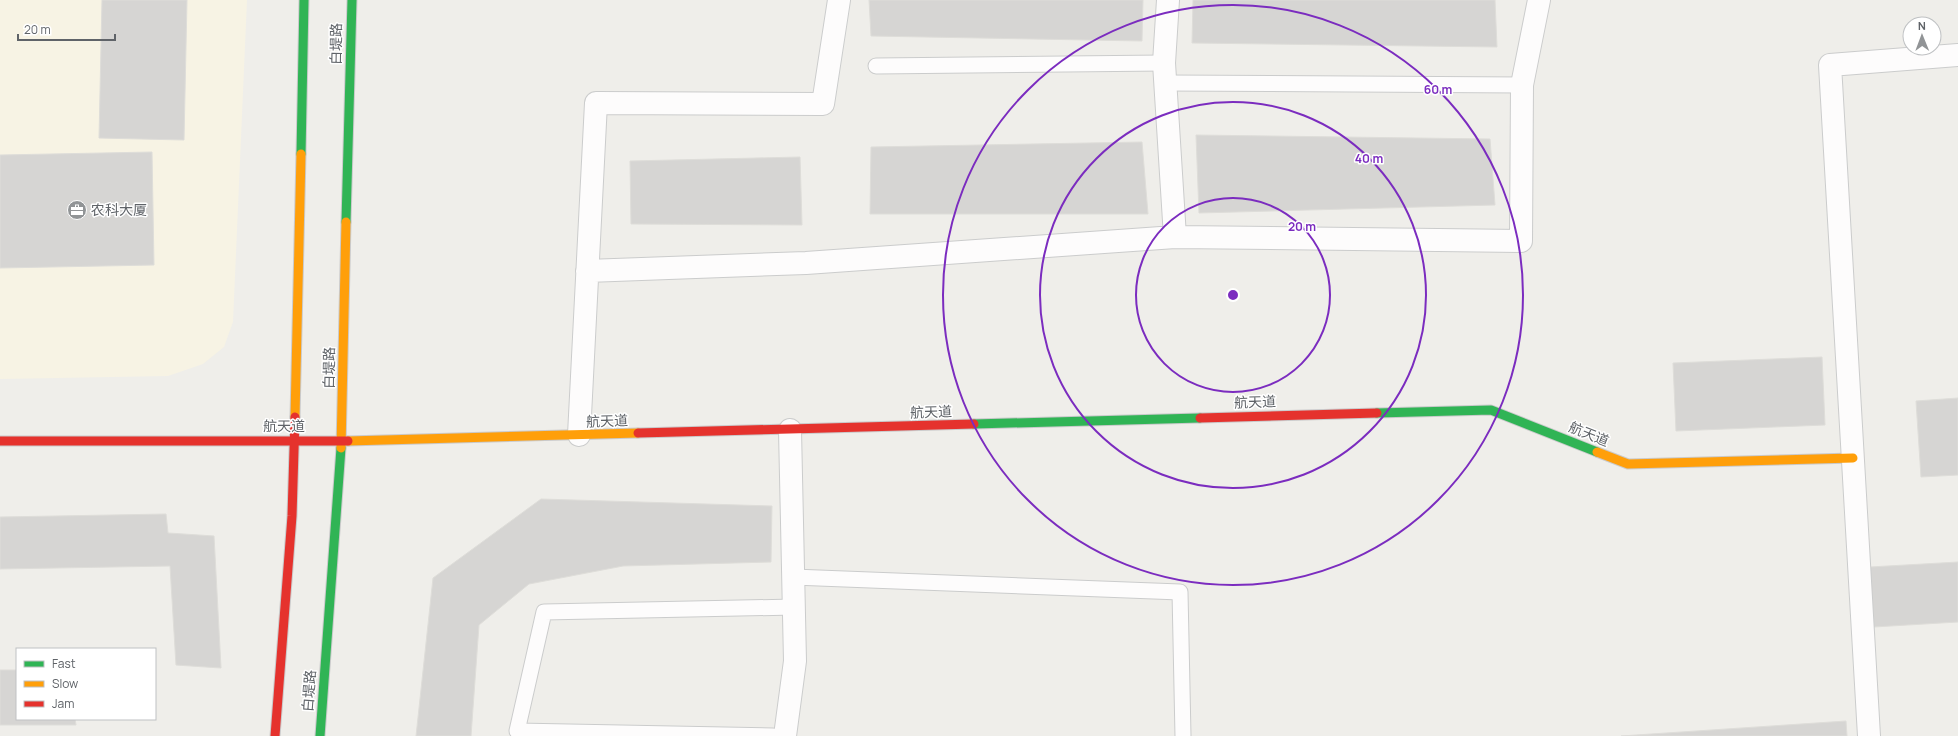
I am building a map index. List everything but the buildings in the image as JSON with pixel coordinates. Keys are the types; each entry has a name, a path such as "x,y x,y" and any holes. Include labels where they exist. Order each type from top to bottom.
{"street":[{"path":"274,736 291,531 295,440 304,0"},
{"name":"白堤路","path":"320,736 341,441 352,0"},
{"path":"579,435 596,103 823,104 839,0"},
{"path":"1168,0 1164,73 1175,237"},
{"path":"587,271 806,263 1175,237 1521,241 1522,85 1539,0"},
{"path":"1869,736 1830,65 1958,55"},
{"name":"航天道","path":"0,441 341,441 1490,410 1628,464 1853,458"},
{"path":"785,736 794,660 790,430"}],"lane":[{"path":"876,66 1164,73 1522,85"},
{"path":"793,578 1180,592 1183,736"},
{"path":"773,736 517,731 544,612 794,607"}],"shaded area":[{"path":"0,0 247,0 233,322 224,347 203,364 168,376 0,379"}],"traffic: fast":[{"path":"301,154 304,0"},
{"path":"346,222 352,0"},
{"path":"1377,413 1491,410 1597,452"},
{"path":"974,424 1200,418"},
{"path":"320,736 341,448"}],"traffic: slow":[{"path":"295,417 301,154"},
{"path":"341,448 346,222"},
{"path":"348,441 638,433"},
{"path":"1597,452 1628,464 1853,458"}],"traffic: jam":[{"path":"1200,418 1377,413"},
{"path":"275,736 292,516 295,417"},
{"path":"638,433 974,424"},
{"path":"0,441 348,441"}],"place":[{"name":"农科大厦","path":"77,210"}]}
